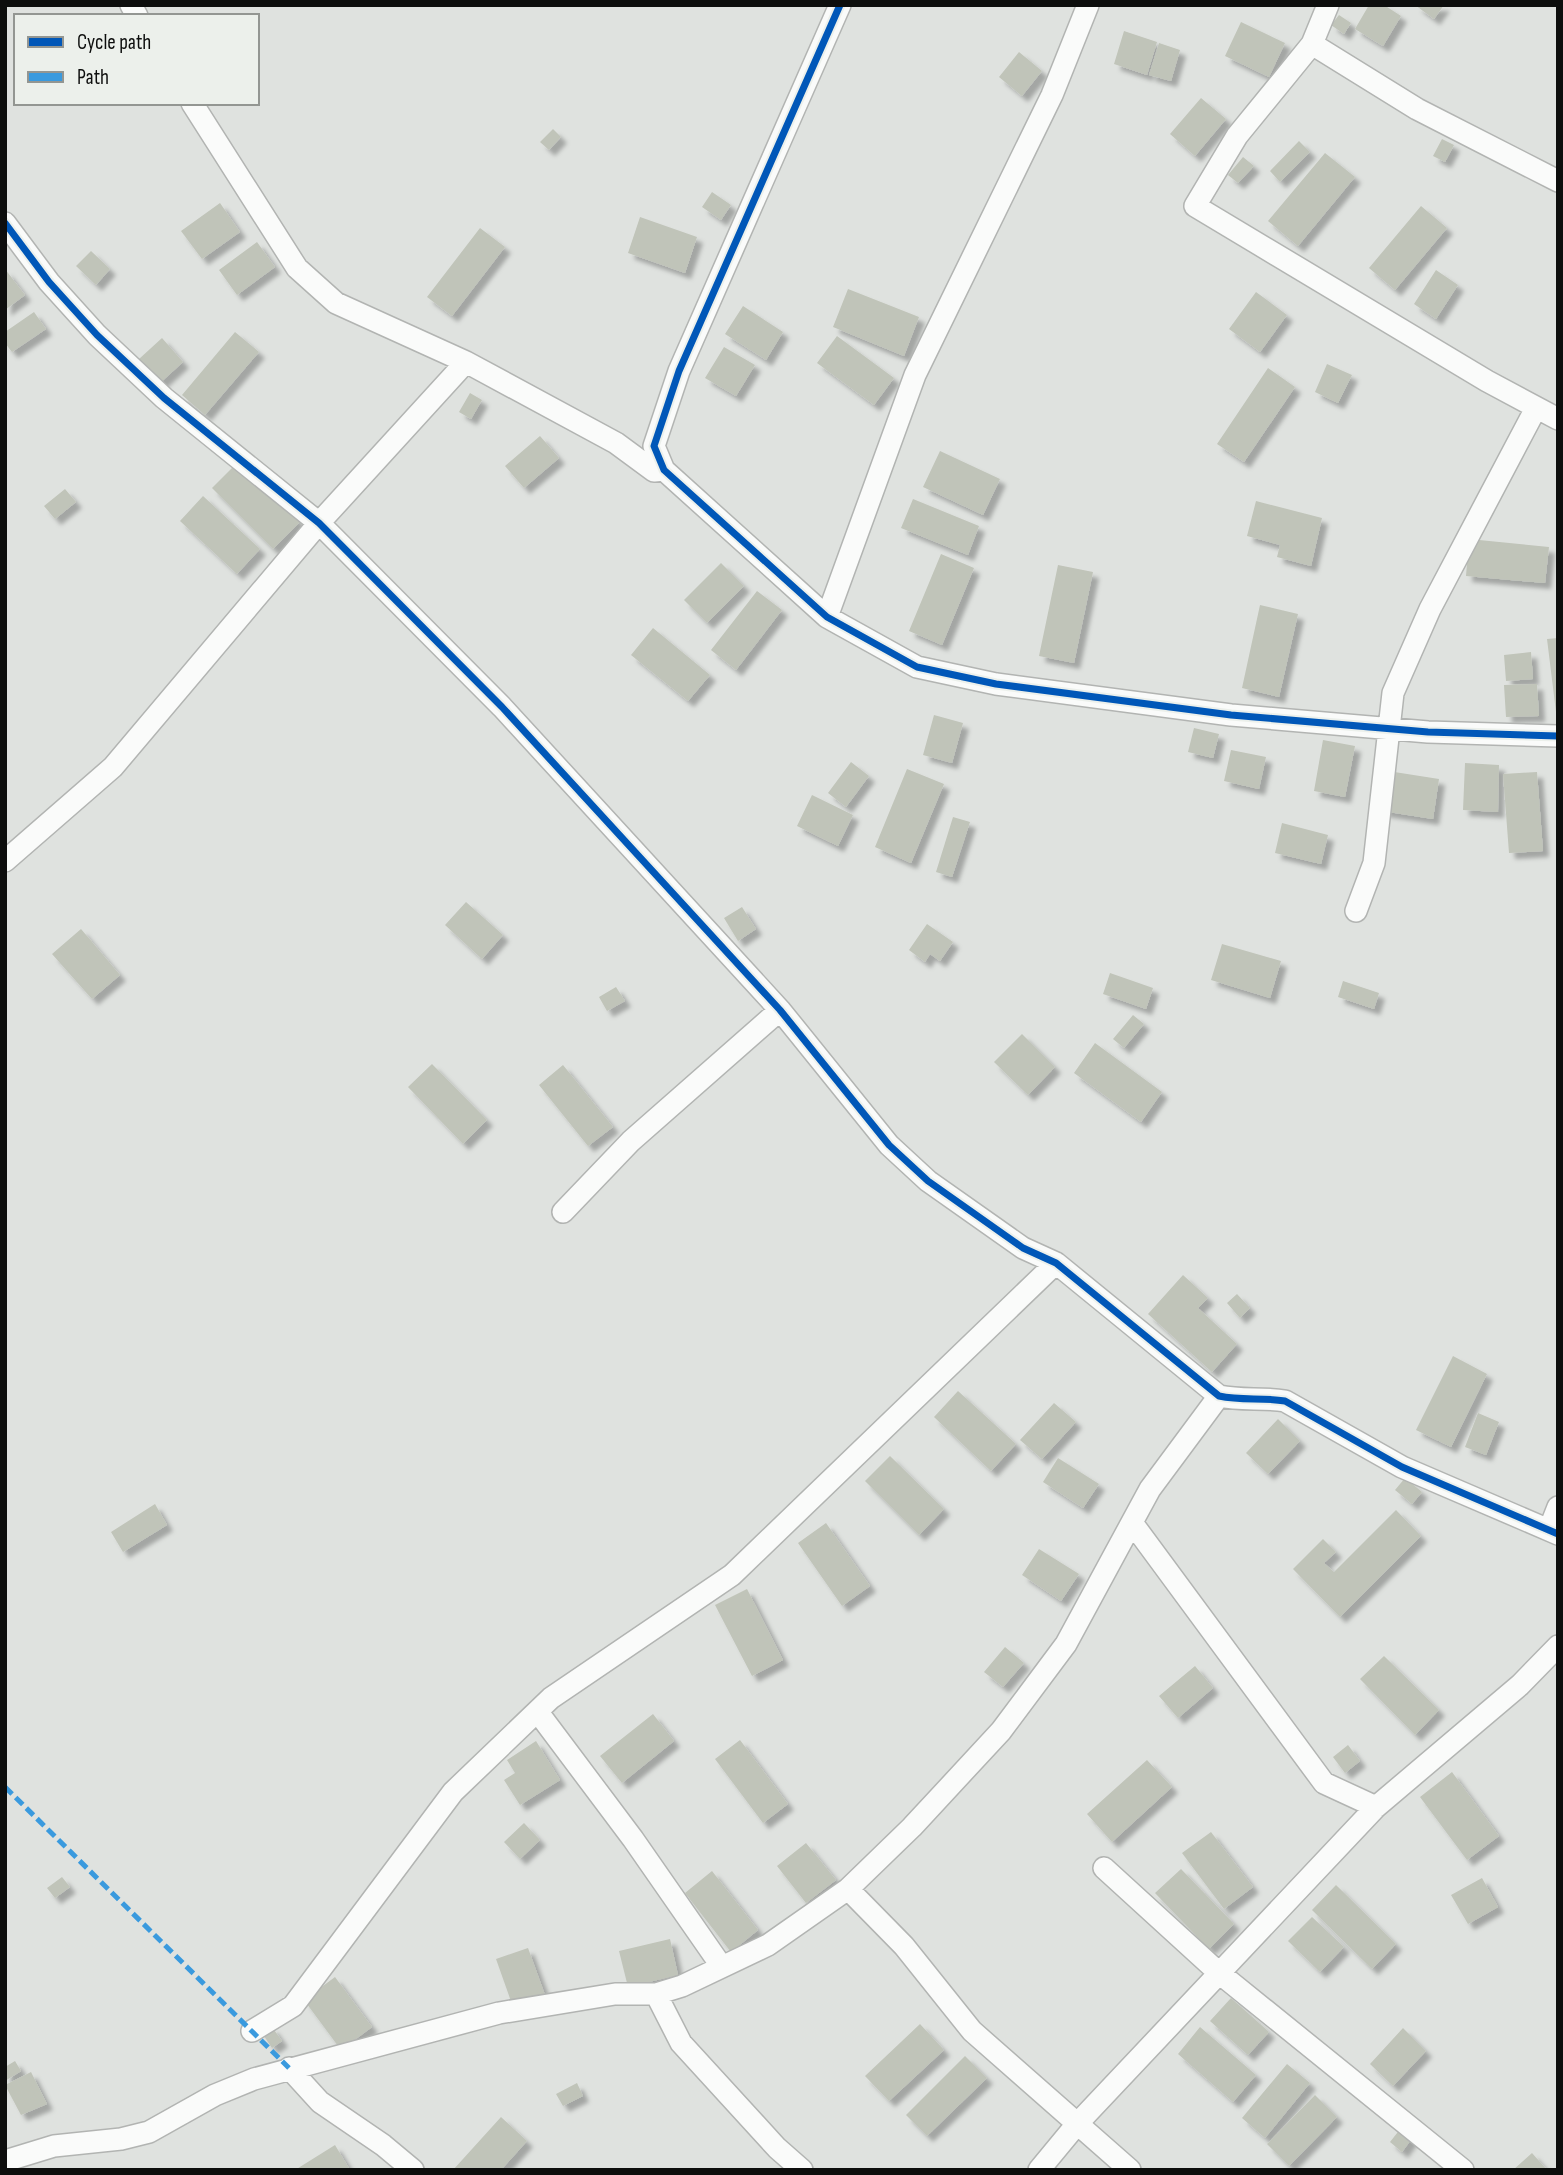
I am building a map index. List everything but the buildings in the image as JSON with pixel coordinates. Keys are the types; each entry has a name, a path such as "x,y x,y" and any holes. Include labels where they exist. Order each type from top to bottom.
{"street":[{"path":"840,5 679,371 654,446 664,470 827,617 917,667 996,684 1231,715 1390,729 1558,736"},
{"path":"827,617 915,375 1052,95 1088,5"},
{"path":"1328,5 1312,44 1237,136 1195,206 1487,381 1558,419"},
{"path":"1312,44 1418,109 1558,181"},
{"path":"193,105 297,268 336,303 466,362 615,443 654,471 664,470"},
{"path":"5,223 49,282 97,335 164,398 319,523 502,707 780,1010 889,1145 928,1181 1023,1248 1056,1263 1219,1396 1244,1401 1269,1398 1285,1401 1402,1467 1553,1532 1558,1507"},
{"path":"5,861 113,767 319,523 367,475 466,362"},
{"path":"1356,911 1374,863 1393,694 1430,609 1536,408"},
{"path":"563,1212 631,1141 780,1010"},
{"path":"252,2031 293,2007 453,1793 551,1698 732,1575 1056,1263"},
{"path":"17,2163 54,2146 121,2139 149,2132 215,2095 289,2068 372,2049 499,2013 615,1994 656,1994 682,1986 768,1945 848,1889 912,1827 1001,1731 1066,1644 1150,1489 1219,1396"},
{"path":"1133,1524 1324,1783 1376,1807"},
{"path":"1039,2170 1077,2124 1218,1972 1376,1807 1520,1685 1558,1646"},
{"path":"543,1719 633,1839 722,1967"},
{"path":"1104,1868 1218,1972 1463,2170"},
{"path":"848,1889 904,1946 972,2031 1130,2170"},
{"path":"656,1994 681,2043 776,2148 802,2170"},
{"path":"289,2068 320,2102 383,2145 413,2170"}],"marked path":[{"path":"5,1787 289,2068"}],"cycle path":[{"path":"840,5 679,371 654,446 664,470 827,617 917,667 996,684 1231,715 1428,732 1558,736"},
{"path":"5,223 49,282 97,335 164,398 319,523 502,707 780,1010 889,1145 928,1181 1023,1248 1056,1263 1219,1396 1285,1401 1402,1467 1558,1534"}]}
